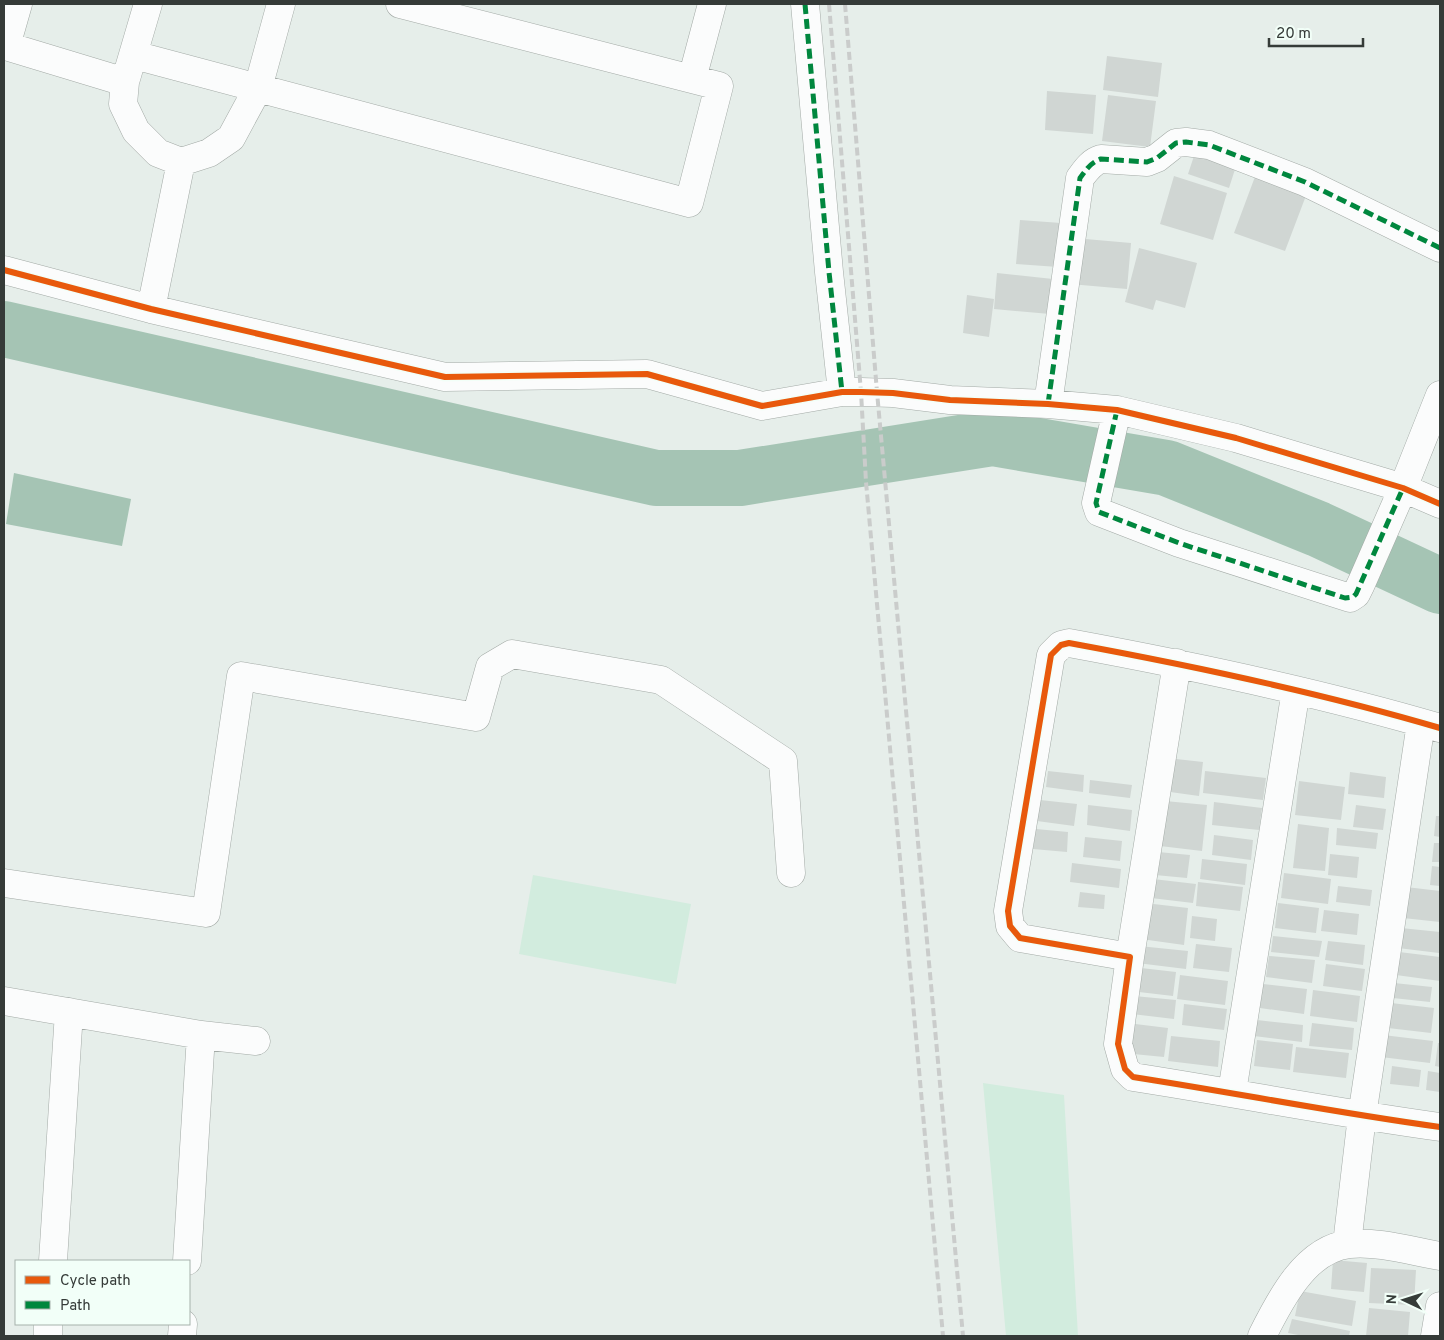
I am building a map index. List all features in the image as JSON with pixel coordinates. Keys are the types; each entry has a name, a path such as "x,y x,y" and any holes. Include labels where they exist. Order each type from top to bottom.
{"street":[{"path":"18,4 5,45 125,82"},
{"path":"148,4 125,82 123,104 136,131 158,154 181,162 209,153 231,138 258,88 281,4"},
{"path":"134,55 689,202 719,86 400,4"},
{"path":"692,79 712,4"},
{"path":"805,4 842,392"},
{"path":"1048,404 1080,178 1089,166 1101,159 1148,162 1176,143 1186,142 1209,145 1305,182 1440,248"},
{"path":"152,309 181,162"},
{"path":"4,270 152,309 445,377 647,374 762,406 842,392 893,393 950,400 1048,404 1114,423 1236,438 1398,499 1440,504"},
{"path":"1114,423 1096,503 1099,512 1179,543 1345,598 1353,597 1361,584 1440,395"},
{"path":"1130,957 1020,938 1010,926 1008,911 1051,655 1061,645 1069,643 1177,662 1296,690 1430,725 1362,1116 1347,1244"},
{"path":"4,883 206,914 241,676 476,717 490,667 512,654 661,680 783,761 791,872"},
{"path":"1177,662 1118,1044 1125,1069 1133,1077 1232,1092 1362,1116 1440,1127"},
{"path":"1232,1092 1296,690"},
{"path":"4,1002 201,1035 256,1041"},
{"path":"53,1260 69,1012"},
{"path":"186,1260 201,1035"},
{"path":"1262,1336 1286,1291 1300,1273 1314,1260 1331,1250 1347,1244 1373,1245 1440,1256"},
{"path":"1435,1336 1440,1306"}],"shaded area":[{"path":"14,473 131,499 122,546 6,524"},
{"path":"533,875 691,904 676,984 519,954"},
{"path":"983,1083 1064,1095 1078,1336 1006,1336"}],"building":[{"path":"1107,56 1162,63 1158,97 1103,90"},
{"path":"1047,91 1096,95 1093,134 1045,130"},
{"path":"1108,95 1156,101 1150,147 1102,141"},
{"path":"1197,147 1238,160 1229,188 1188,174"},
{"path":"1256,174 1307,193 1285,251 1234,233"},
{"path":"1174,176 1227,193 1213,240 1160,224"},
{"path":"1020,220 1061,223 1058,267 1016,264"},
{"path":"1074,238 1131,243 1127,289 1070,284"},
{"path":"1139,248 1197,263 1185,308 1156,300 1153,310 1125,302"},
{"path":"997,273 1053,279 1050,314 994,309"},
{"path":"967,295 994,299 989,337 963,333"},
{"path":"1167,758 1203,762 1199,796 1163,791"},
{"path":"1048,771 1084,775 1083,792 1046,787"},
{"path":"1205,771 1266,778 1263,800 1203,793"},
{"path":"1350,772 1386,777 1384,798 1348,794"},
{"path":"1090,780 1132,785 1130,798 1089,793"},
{"path":"1299,781 1345,787 1341,820 1295,815"},
{"path":"1040,800 1077,804 1074,826 1037,821"},
{"path":"1165,801 1207,805 1202,851 1160,846"},
{"path":"1214,802 1262,808 1259,830 1212,825"},
{"path":"1088,805 1132,810 1130,831 1087,825"},
{"path":"1356,805 1386,809 1383,830 1353,827"},
{"path":"1436,816 1440,816 1440,837 1434,836"},
{"path":"1298,824 1329,828 1325,871 1293,868"},
{"path":"1337,828 1378,833 1376,849 1336,845"},
{"path":"1036,829 1068,832 1067,852 1033,849"},
{"path":"1214,835 1253,840 1251,860 1212,855"},
{"path":"1085,837 1122,841 1120,861 1083,857"},
{"path":"1434,843 1440,843 1440,862 1432,862"},
{"path":"1158,852 1190,855 1187,878 1155,875"},
{"path":"1330,854 1359,857 1357,878 1328,875"},
{"path":"1202,859 1247,864 1245,885 1200,879"},
{"path":"1072,863 1121,869 1119,888 1070,882"},
{"path":"1432,866 1440,867 1440,886 1430,885"},
{"path":"1284,873 1331,879 1328,904 1281,898"},
{"path":"1153,879 1196,884 1193,903 1151,898"},
{"path":"1198,882 1243,887 1240,911 1196,906"},
{"path":"1338,886 1372,890 1370,906 1336,902"},
{"path":"1406,887 1440,891 1440,922 1403,918"},
{"path":"1080,892 1105,895 1104,909 1078,907"},
{"path":"1145,903 1188,908 1184,945 1141,939"},
{"path":"1278,903 1319,908 1316,933 1275,928"},
{"path":"1324,910 1359,914 1357,935 1321,931"},
{"path":"1192,916 1217,919 1215,941 1190,938"},
{"path":"1401,928 1440,932 1439,953 1398,948"},
{"path":"1273,936 1322,941 1319,957 1271,952"},
{"path":"1328,941 1365,945 1363,965 1325,960"},
{"path":"1196,944 1232,948 1229,972 1193,968"},
{"path":"1139,946 1188,951 1186,969 1137,963"},
{"path":"1399,952 1440,957 1440,981 1396,975"},
{"path":"1269,956 1315,960 1312,983 1266,977"},
{"path":"1326,964 1365,969 1362,991 1323,986"},
{"path":"1141,968 1176,972 1173,996 1139,992"},
{"path":"1180,975 1228,981 1225,1005 1177,999"},
{"path":"1394,983 1432,987 1430,1002 1393,998"},
{"path":"1263,984 1307,989 1304,1014 1260,1008"},
{"path":"1313,990 1360,996 1357,1022 1310,1016"},
{"path":"1134,996 1176,1000 1174,1019 1132,1014"},
{"path":"1391,1003 1434,1008 1431,1033 1388,1028"},
{"path":"1184,1004 1227,1009 1224,1030 1182,1025"},
{"path":"1257,1020 1303,1025 1302,1042 1254,1036"},
{"path":"1127,1023 1168,1028 1164,1057 1123,1053"},
{"path":"1312,1023 1354,1028 1352,1050 1309,1046"},
{"path":"1383,1035 1433,1041 1430,1063 1381,1057"},
{"path":"1171,1036 1220,1041 1218,1067 1168,1061"},
{"path":"1257,1040 1293,1044 1290,1070 1254,1066"},
{"path":"1438,1043 1440,1043 1440,1067 1435,1066"},
{"path":"1296,1047 1349,1053 1346,1078 1293,1072"},
{"path":"1392,1066 1421,1070 1419,1087 1390,1084"},
{"path":"1428,1071 1440,1073 1440,1092 1426,1090"},
{"path":"1333,1260 1367,1263 1364,1292 1331,1289"},
{"path":"1371,1268 1416,1270 1414,1305 1369,1303"},
{"path":"1300,1291 1356,1301 1352,1326 1295,1316"},
{"path":"1369,1308 1410,1312 1408,1336 1366,1336"},
{"path":"1292,1319 1350,1331 1349,1336 1303,1336 1288,1333"}],"waterway":[{"path":"4,329 656,478 740,478 992,438 1167,468 1318,529 1440,586"}],"railway":[{"path":"829,4 861,392 866,482 943,1336"},
{"path":"845,4 877,392 963,1336"}],"marked path":[{"path":"805,4 829,272 842,392"},
{"path":"1048,404 1080,178 1097,160 1147,162 1157,158 1176,143 1186,142 1209,145 1305,182 1440,248"},
{"path":"1117,410 1096,503 1099,512 1179,543 1345,598 1353,597 1356,594 1403,488"}],"cycle path":[{"path":"4,270 151,309 445,377 647,374 762,406 842,392 861,392 893,393 950,400 1048,404 1117,410 1236,438 1403,488 1440,504"},
{"path":"1440,728 1256,681 1069,643 1061,645 1051,655 1008,911 1010,926 1020,938 1130,957 1118,1044 1125,1069 1133,1077 1363,1116 1440,1127"}]}
